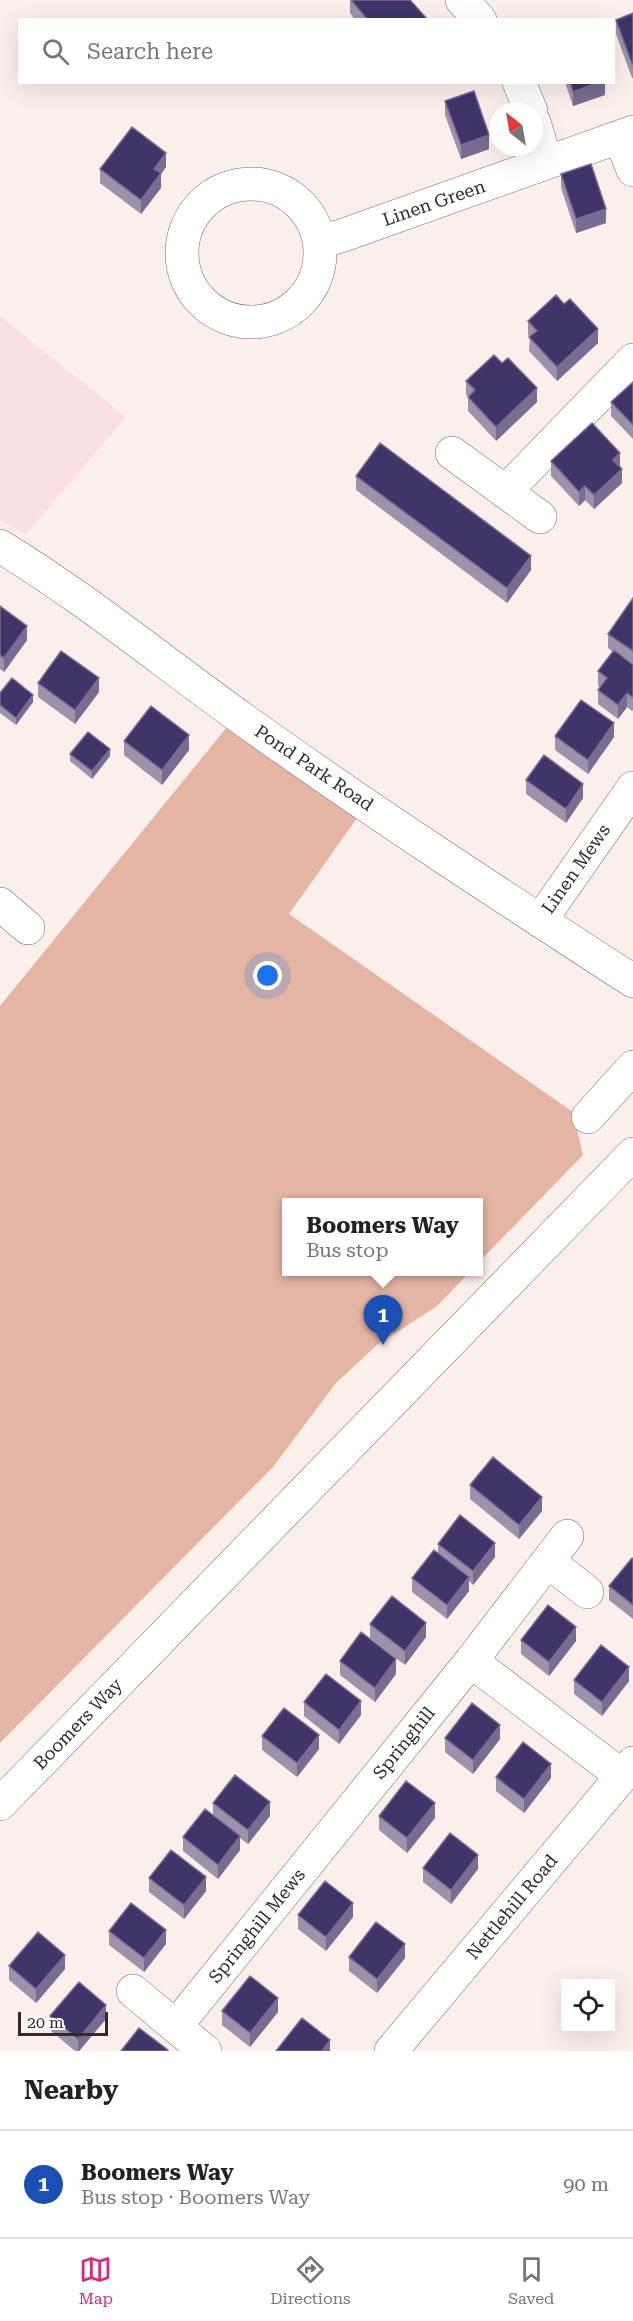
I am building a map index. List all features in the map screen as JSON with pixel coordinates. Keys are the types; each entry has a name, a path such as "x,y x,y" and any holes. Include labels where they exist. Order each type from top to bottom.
{"street":[{"path":"462,0 478,18"},
{"path":"520,84 527,102"},
{"name":"Linen Green","path":"320,241 352,232 627,135 633,170"},
{"path":"543,153 546,163"},
{"path":"247,183 268,185 296,198 311,217 320,241 319,270 304,299 284,315 256,324 234,321 212,312 193,294 182,268 183,236 197,209 215,193 247,183"},
{"path":"505,492 633,360"},
{"path":"452,453 540,517"},
{"name":"Pond Park Road","path":"0,546 46,574 245,721 540,921 633,981"},
{"name":"Linen Mews","path":"540,921 633,788"},
{"path":"0,903 28,928"},
{"path":"588,1117 633,1067"},
{"name":"Boomers Way","path":"0,1804 633,1154"},
{"name":"Springhill","path":"338,1825 558,1549 587,1592"},
{"path":"471,1661 628,1770"},
{"name":"Nettlehill Road","path":"396,2049 628,1770"},
{"name":"Springhill Mews","path":"176,2026 338,1825"},
{"path":"133,1992 205,2051"}],"shaded area":[{"path":"0,316 126,417 26,534 0,520"},
{"path":"227,727 357,818 289,914 573,1112 583,1155 483,1258 483,1198 282,1198 282,1276 466,1276 436,1307 378,1344 336,1383 273,1467 0,1743 0,1006"}],"building":[{"path":"351,0 410,0 426,18 366,18"},
{"path":"633,13 633,64 632,64 616,20"},
{"path":"571,84 594,84 573,92"},
{"path":"474,91 489,135 461,145 445,101"},
{"path":"132,127 166,153 154,169 161,173 141,200 100,169"},
{"path":"591,164 606,209 576,219 561,174"},
{"path":"556,295 564,304 570,299 598,329 557,367 529,337 537,331 528,321"},
{"path":"494,355 502,363 508,358 537,388 496,427 468,397 475,390 466,381"},
{"path":"633,382 633,425 611,402"},
{"path":"592,423 620,453 613,460 622,469 594,495 585,486 579,492 551,461"},
{"path":"380,443 531,556 507,588 356,476"},
{"path":"633,598 633,651 608,634"},
{"path":"0,606 27,626 4,658 0,655"},
{"path":"614,650 633,665 633,696 627,693 618,705 598,690 607,678 598,671"},
{"path":"61,651 99,678 75,710 38,683"},
{"path":"12,678 33,695 16,718 0,705 0,693"},
{"path":"581,700 614,723 588,760 555,736"},
{"path":"151,706 189,735 162,770 124,741"},
{"path":"88,732 110,749 92,771 70,754"},
{"path":"544,755 583,784 566,809 526,780"},
{"path":"493,1457 542,1497 519,1525 470,1485"},
{"path":"460,1515 495,1543 473,1571 438,1544"},
{"path":"434,1550 469,1577 447,1605 412,1578"},
{"path":"633,1559 633,1605 609,1586"},
{"path":"392,1596 426,1623 405,1651 370,1624"},
{"path":"548,1605 576,1627 549,1662 521,1640"},
{"path":"361,1632 396,1659 375,1688 340,1661"},
{"path":"601,1645 629,1667 602,1702 574,1680"},
{"path":"326,1674 361,1701 339,1730 304,1702"},
{"path":"472,1703 500,1725 473,1760 445,1738"},
{"path":"284,1708 319,1735 297,1763 262,1736"},
{"path":"523,1742 551,1764 524,1799 496,1777"},
{"path":"235,1775 270,1802 248,1830 213,1803"},
{"path":"406,1781 435,1803 407,1838 379,1816"},
{"path":"205,1809 240,1836 218,1865 183,1837"},
{"path":"450,1833 478,1855 451,1890 423,1868"},
{"path":"171,1850 206,1877 184,1905 149,1878"},
{"path":"325,1881 353,1903 326,1937 298,1915"},
{"path":"131,1903 166,1930 144,1958 109,1931"},
{"path":"376,1922 405,1944 377,1979 349,1957"},
{"path":"38,1932 65,1955 36,1989 9,1966"},
{"path":"250,1976 278,1998 250,2033 222,2011"},
{"path":"79,1982 106,2005 78,2039 50,2016"},
{"path":"302,2018 330,2040 322,2051 276,2051"},
{"path":"139,2028 168,2050 121,2051"}],"place":[{"name":"Boomers Way","path":"383,1345"}]}
